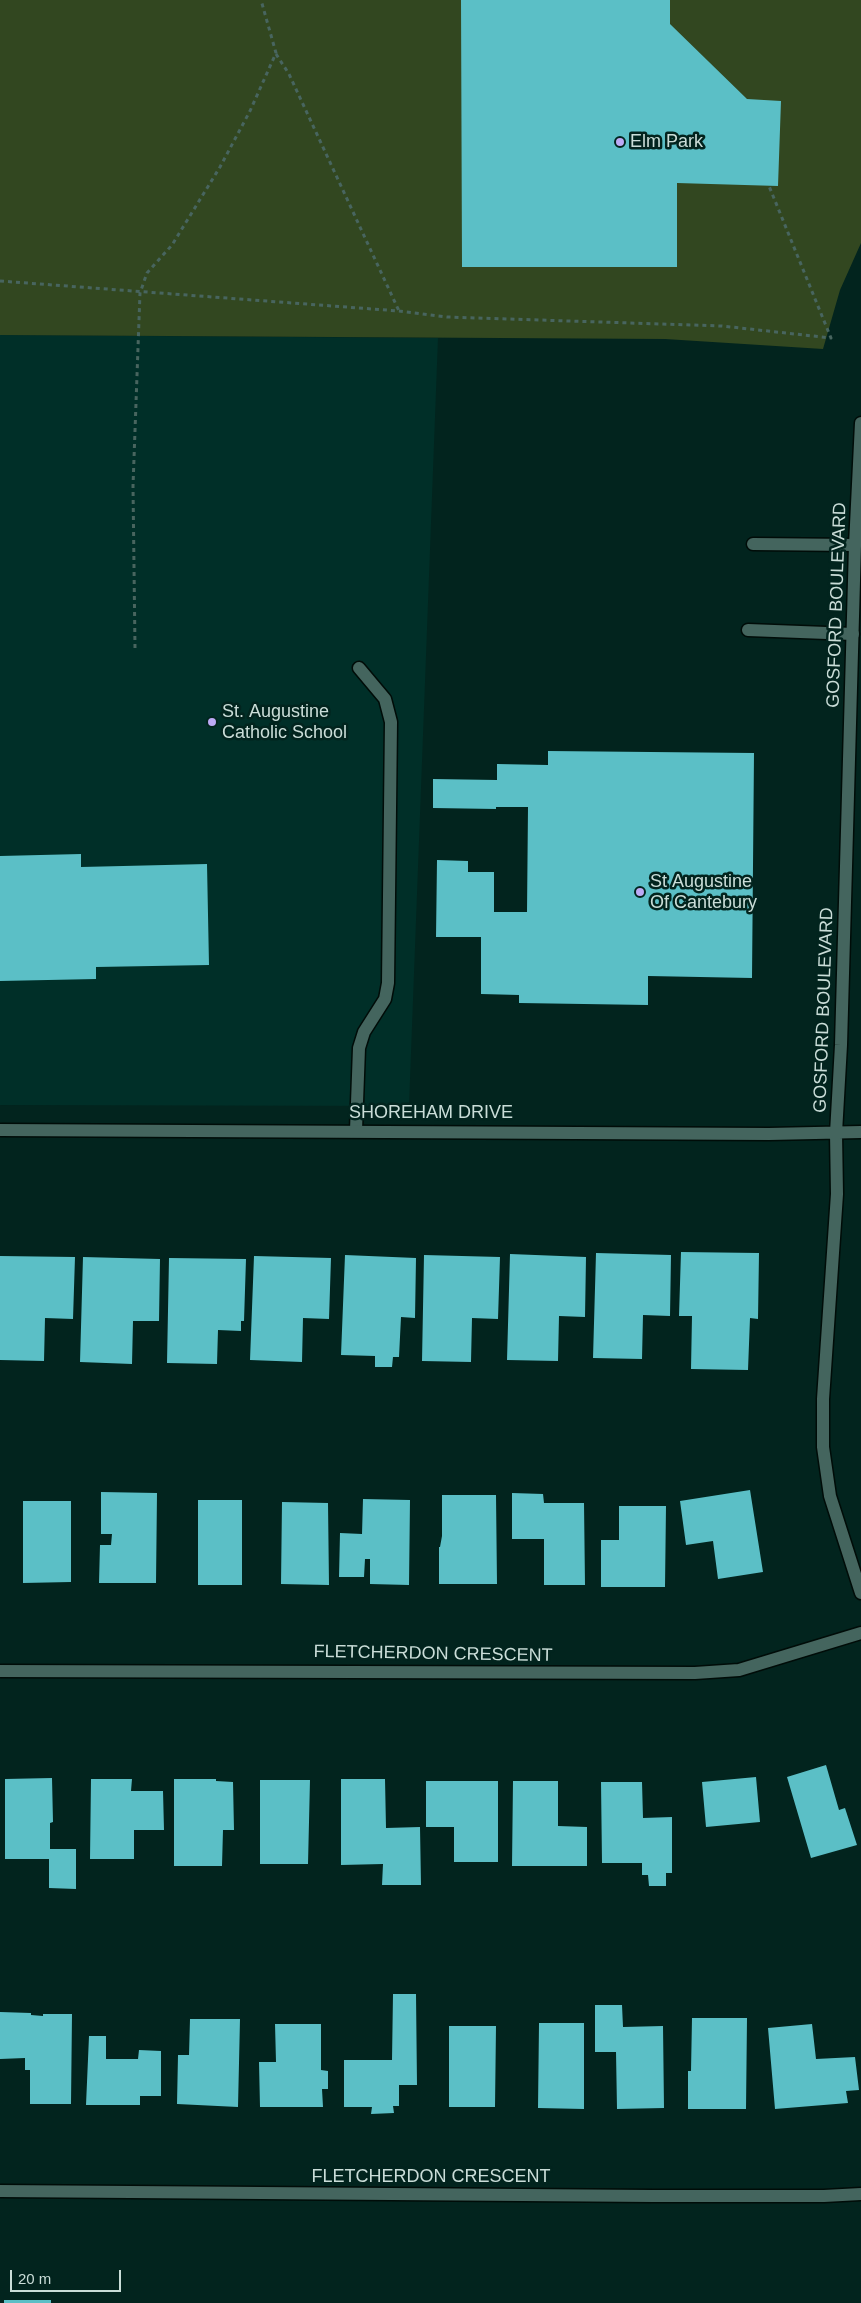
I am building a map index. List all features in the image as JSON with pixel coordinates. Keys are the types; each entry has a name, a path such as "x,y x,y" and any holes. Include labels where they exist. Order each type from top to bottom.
{"street":[{"name":"GOSFORD BOULEVARD","path":"861,423 855,545 841,1045 836,1133 837,1194 822,1399 824,1447 830,1496 861,1593"},
{"path":"753,544 855,545"},
{"path":"748,630 853,634"},
{"path":"356,1130 359,1048 364,1032 385,999 388,983 390,722 385,699 358,668"},
{"name":"SHOREHAM DRIVE","path":"0,1130 861,1132"},
{"name":"FLETCHERDON CRESCENT","path":"0,1671 695,1673 739,1670 861,1633"},
{"name":"FLETCHERDON CRESCENT","path":"0,2191 710,2196 824,2196 861,2194"}],"path":[{"path":"261,0 276,53 290,74 399,311"},
{"path":"135,648 133,486 140,293 147,273 172,245 220,166 250,111 276,53"},
{"path":"0,281 399,311 448,317 722,326 831,338 769,186"}],"shaded area":[{"name":"St. Augustine Catholic School","path":"0,335 438,338 409,1106 0,1105"}],"green space":[{"path":"0,0 861,0 861,243 840,290 823,349 665,339 0,335"}],"building":[{"name":"Elm Park","path":"461,0 670,0 670,24 747,99 781,101 778,186 677,183 677,267 462,267"},
{"name":"St Augustine Of Cantebury","path":"548,751 754,753 752,978 648,976 648,1005 519,1003 519,995 481,994 481,937 436,937 437,860 468,861 468,872 494,872 494,912 527,912 528,807 496,807 496,809 433,808 433,779 497,780 497,764 548,765"},
{"path":"81,854 81,867 207,864 209,965 96,967 96,979 0,981 0,856"},
{"path":"681,1252 759,1253 758,1319 750,1318 748,1370 691,1369 692,1316 679,1316"},
{"path":"596,1253 671,1255 670,1316 643,1315 642,1359 593,1358"},
{"path":"510,1254 586,1257 585,1317 559,1316 558,1361 507,1360"},
{"path":"345,1255 416,1258 415,1318 401,1317 399,1357 393,1357 392,1367 375,1367 375,1356 341,1355"},
{"path":"424,1255 500,1257 498,1319 472,1318 471,1362 422,1361"},
{"path":"0,1256 75,1257 73,1319 45,1318 44,1361 0,1360"},
{"path":"254,1256 331,1258 329,1319 303,1318 302,1362 250,1360"},
{"path":"83,1257 160,1259 159,1321 133,1321 132,1364 80,1362"},
{"path":"169,1258 246,1259 244,1321 241,1321 241,1331 218,1330 217,1364 167,1363"},
{"path":"750,1490 763,1572 718,1579 713,1541 686,1545 680,1501"},
{"path":"101,1492 157,1493 156,1583 99,1583 100,1545 111,1545 112,1534 101,1534"},
{"path":"512,1493 543,1494 544,1503 584,1503 585,1585 544,1585 544,1539 512,1539"},
{"path":"442,1495 496,1495 497,1584 439,1584"},
{"path":"363,1499 410,1500 409,1585 370,1584 370,1559 365,1559 364,1577 339,1577 340,1533 362,1534"},
{"path":"198,1500 242,1500 242,1585 198,1585"},
{"path":"23,1501 71,1501 71,1582 23,1583"},
{"path":"282,1502 328,1503 329,1585 281,1584"},
{"path":"619,1506 666,1506 665,1587 601,1587 601,1540 619,1540"},
{"path":"826,1765 839,1810 845,1808 857,1845 811,1858 787,1777"},
{"path":"756,1777 760,1822 706,1827 702,1782"},
{"path":"52,1778 53,1822 50,1823 50,1849 76,1849 76,1889 49,1888 49,1859 5,1859 5,1779"},
{"path":"91,1779 132,1779 131,1791 163,1791 164,1830 134,1830 134,1859 90,1859"},
{"path":"174,1779 216,1779 216,1781 233,1782 234,1830 223,1830 222,1866 174,1866"},
{"path":"341,1779 385,1779 386,1828 420,1827 421,1885 382,1885 383,1864 341,1865"},
{"path":"260,1780 310,1780 308,1864 260,1864"},
{"path":"426,1781 498,1781 498,1862 454,1862 454,1827 426,1827"},
{"path":"513,1781 558,1781 558,1826 587,1827 587,1866 512,1866"},
{"path":"601,1782 642,1782 643,1818 672,1817 672,1873 666,1873 666,1886 649,1886 648,1875 642,1875 642,1863 602,1863"},
{"path":"393,1994 416,1994 417,2085 399,2085 399,2106 393,2106 394,2113 371,2114 372,2107 344,2107 344,2060 392,2060"},
{"path":"595,2005 622,2005 623,2027 663,2026 664,2108 617,2109 616,2052 595,2052"},
{"path":"0,2012 31,2013 31,2015 43,2016 43,2014 72,2014 71,2104 30,2104 30,2070 25,2070 25,2058 0,2059"},
{"path":"692,2018 747,2018 746,2109 688,2109 688,2071 691,2071"},
{"path":"190,2019 240,2019 238,2107 177,2104 178,2055 189,2055"},
{"path":"539,2023 584,2023 584,2109 538,2108"},
{"path":"275,2024 321,2024 321,2070 328,2071 328,2089 322,2089 323,2107 260,2107 259,2062 276,2062"},
{"path":"812,2024 816,2059 855,2057 859,2090 846,2091 848,2103 775,2109 768,2028"},
{"path":"449,2026 496,2026 495,2107 449,2107"},
{"path":"89,2036 106,2036 106,2059 138,2059 139,2050 161,2051 161,2096 140,2096 140,2105 86,2105"},
{"path":"4,2300 51,2300 51,2303 4,2303"}],"place":[{"name":"Elm Park","path":"620,142"},
{"name":"St. Augustine Catholic School","path":"212,722"},
{"name":"St Augustine Of Cantebury","path":"640,892"}]}
